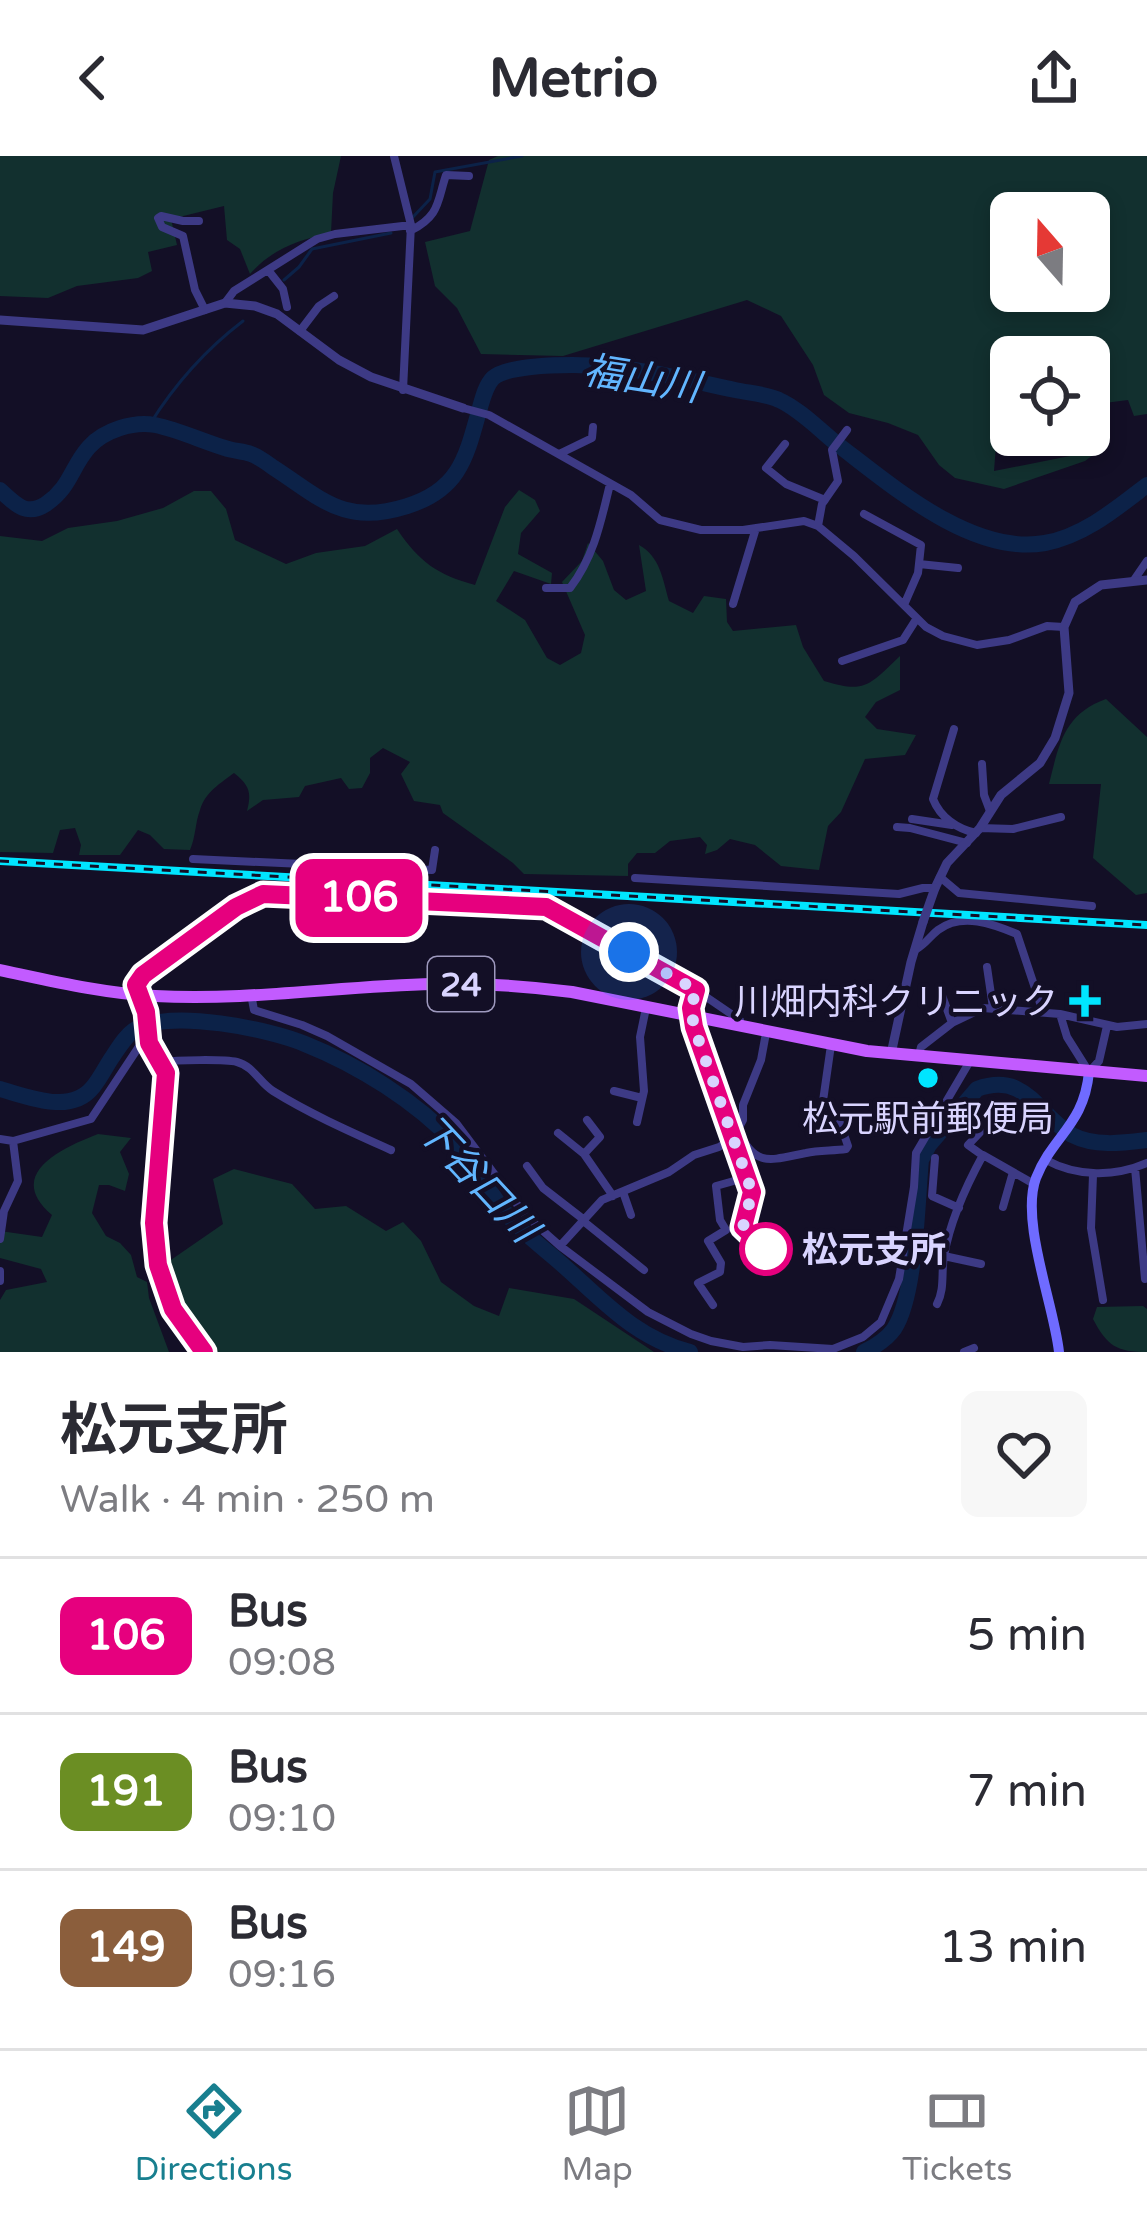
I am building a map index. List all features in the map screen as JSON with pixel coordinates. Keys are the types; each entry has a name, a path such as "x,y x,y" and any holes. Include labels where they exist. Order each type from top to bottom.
{"main road":[{"name":"24","path":"0,970 138,994 251,994 479,983 572,992 891,1054 1147,1076"},
{"path":"1059,1352 1034,1228 1034,1184 1078,1115 1089,1072"}],"street":[{"path":"394,156 411,228 403,390"},
{"path":"226,303 234,291 317,239 423,225 439,204 446,175 469,176"},
{"path":"199,221 158,218 162,227 183,236 195,290 205,310"},
{"path":"268,270 283,289 287,307"},
{"path":"301,331 334,296"},
{"path":"0,320 142,330 226,303 255,306 277,314 339,360 403,390 489,415 631,495 660,520 701,530 804,521 818,526 917,618 943,636 977,645 1047,626 1064,627"},
{"path":"558,455 592,438 593,427"},
{"path":"818,526 819,513 838,481 832,450 847,430"},
{"path":"785,444 766,469 786,484 825,500"},
{"path":"546,588 570,588 583,571 610,484"},
{"path":"864,514 921,544 913,590 904,605"},
{"path":"733,604 756,528"},
{"path":"891,1054 915,950 939,876 1001,795 1040,763 1055,738 1070,685 1064,627 1075,602 1088,591 1113,582 1141,580 1147,561"},
{"path":"919,564 958,568"},
{"path":"842,661 903,640 917,618"},
{"path":"954,729 933,799 956,826"},
{"path":"982,764 990,811"},
{"path":"912,819 978,830 1013,829 1060,817"},
{"path":"897,827 967,843"},
{"path":"193,859 432,870 435,850"},
{"path":"939,876 959,893 1092,906"},
{"path":"634,878 899,894 934,888"},
{"path":"204,1352 173,1309 155,1250 166,1083 162,1062 148,1040 146,1012 136,985 143,975 248,899 279,893 419,896 546,907 696,990 740,1019 740,1028"},
{"path":"915,950 954,923 975,921 1017,934 1043,1012"},
{"path":"987,967 993,1008"},
{"path":"939,987 952,1023"},
{"path":"696,990 691,1016 752,1192 743,1227 766,1249"},
{"path":"251,994 254,1010 327,1036 411,1084 456,1123 525,1215 648,1312 691,1334 743,1347 833,1349 873,1330 887,1311 898,1279 916,1153 970,1060"},
{"path":"637,1122 646,1006"},
{"path":"919,1057 921,1047 976,1010 1060,1014 1107,1026 1147,1024"},
{"path":"1060,1014 1066,1037 1089,1072 1100,1061 1107,1026"},
{"path":"560,1246 602,1199 719,1148 735,1135 766,1033"},
{"path":"0,1139 13,1141 91,1118 148,1040"},
{"path":"735,1135 760,1157 847,1150 839,1120 823,1101 831,1045"},
{"path":"162,1062 236,1062 256,1073 268,1088 391,1150"},
{"path":"614,1091 642,1098"},
{"path":"1005,1106 968,1145 1034,1184"},
{"path":"584,1154 600,1137 587,1120"},
{"path":"558,1133 584,1154 631,1215"},
{"path":"0,1239 2,1214 18,1181 13,1141"},
{"path":"938,1304 944,1256 965,1189 982,1155"},
{"path":"935,1158 932,1196 959,1208"},
{"path":"1046,1160 1093,1174 1147,1163"},
{"path":"527,1166 542,1189 644,1270"},
{"path":"1135,1168 1143,1196 1145,1279"},
{"path":"1003,1208 1013,1172"},
{"path":"1093,1174 1091,1228 1103,1300"},
{"path":"712,1305 698,1282 720,1272 721,1263 708,1241 726,1231 716,1186 748,1177"},
{"path":"944,1256 981,1264"},
{"path":"0,1271 0,1281"}],"green space":[{"path":"0,156 341,156 331,233 286,247 250,274 240,249 227,240 224,206 171,219 177,245 148,252 152,271 138,278 77,286 48,298 0,296"},
{"path":"498,156 1147,156 1147,414 1134,416 1128,400 1110,402 1110,336 990,336 994,471 1092,456 1004,489 955,478 939,465 918,435 849,413 824,395 813,365 781,316 747,300 563,356 481,354 457,308 435,286 425,242 470,231 489,160"},
{"path":"519,490 535,500 540,511 521,533 518,554 552,573 551,584 514,571 496,601 525,620 547,658 560,665 581,653 585,635 562,582 582,561 588,543 603,561 614,590 626,600 646,591 639,545 656,562 669,601 693,613 704,596 726,599 727,622 733,631 796,625 824,681 849,687 866,684 900,656 900,690 876,702 865,717 877,729 916,735 905,755 865,759 841,812 828,826 819,870 781,866 755,845 730,839 705,854 707,845 700,837 670,841 655,853 637,853 628,864 628,876 524,874 443,813 440,805 414,801 401,774 410,762 383,748 370,758 370,773 362,788 349,789 341,778 305,786 299,797 263,800 247,811 248,789 234,773 202,804 190,850 164,849 138,830 120,855 79,855 75,828 60,830 53,853 0,852 0,536 42,541 68,528 117,521 163,508 194,491 211,491 226,509 235,540 286,564 316,553 365,546 397,529 430,566 475,585 505,507"},
{"path":"1106,699 1147,737 1147,893 1136,895 1093,858 1101,784 1049,784 1060,743 1072,722"},
{"path":"98,1134 131,1138 120,1152 129,1174 125,1191 99,1185 92,1213 106,1236 131,1255 137,1277 147,1282 169,1352 0,1352 0,1300 6,1290 47,1282 41,1269 0,1258 0,1231 42,1237 52,1215 39,1200 36,1175 55,1155"},
{"path":"234,1169 292,1184 315,1209 346,1206 386,1231 403,1222 421,1241 441,1282 474,1306 499,1316 509,1288 574,1299 654,1352 212,1352 175,1295 165,1264 223,1224 213,1179"},
{"path":"1097,1307 1147,1309 1147,1352 1114,1346 1093,1319"}],"waterway":[{"path":"413,217 430,199 435,172 522,156"},
{"path":"284,280 312,249 391,233"},
{"path":"150,424 192,368 243,321"},
{"name":"福山川","path":"0,490 21,507 39,508 61,491 95,441 120,428 147,424 254,455 335,506 366,513 385,511 424,499 458,470 493,378 519,369 573,365 634,370 774,398 907,497 989,539 1017,544 1059,539 1099,520 1147,485"},
{"name":"下谷口川","path":"0,1089 49,1102 73,1100 93,1087 129,1034 152,1023 220,1023 305,1044 405,1099 463,1152 526,1234 631,1324 690,1352"},
{"path":"864,1352 894,1329 907,1295 921,1160 977,1089 994,1085 1020,1090 1060,1127 1081,1139 1147,1140"}],"tunnel":[{"path":"419,869 419,890"}],"railway":[{"path":"0,861 1147,925"}],"bus line":[{"name":"106","path":"204,1352 173,1309 155,1250 166,1073 149,1043 146,1012 136,985 236,907 263,894 546,907 696,990 691,1008 694,1027 752,1192 743,1227 766,1249"}],"place":[{"name":"川畑内科クリニック","path":"1085,1001"},
{"name":"松元駅前郵便局","path":"928,1078"},
{"name":"松元支所","path":"766,1249"}],"route":[{"path":"629,952 696,990 691,1008 694,1027 752,1192 743,1227 766,1249"}]}
